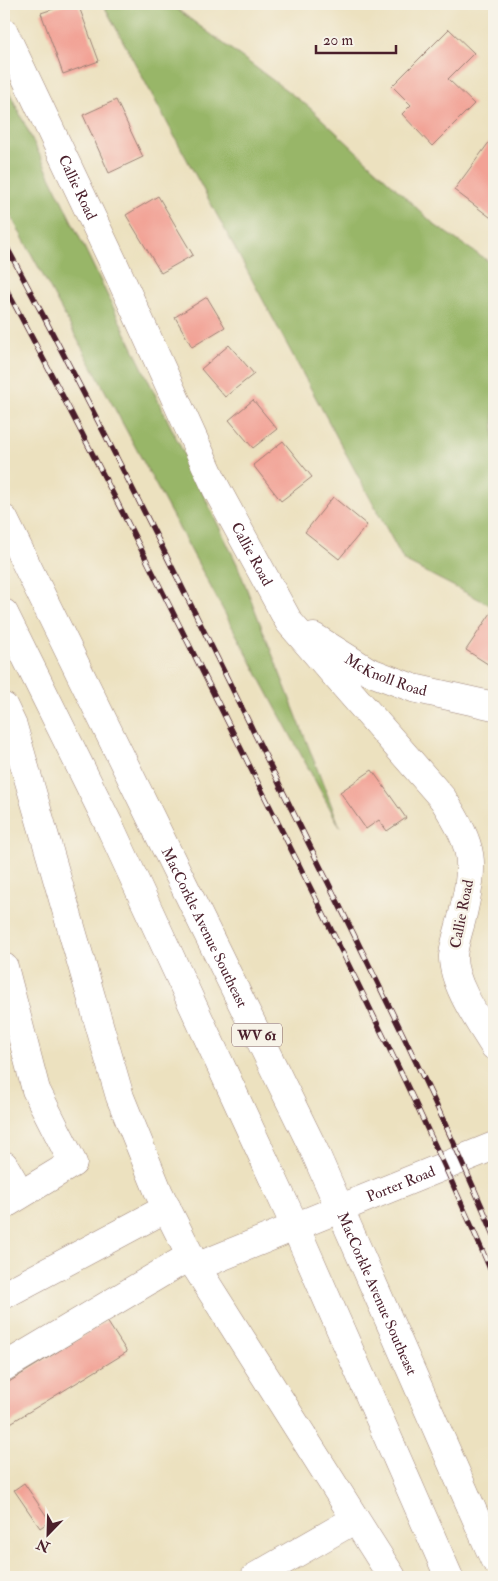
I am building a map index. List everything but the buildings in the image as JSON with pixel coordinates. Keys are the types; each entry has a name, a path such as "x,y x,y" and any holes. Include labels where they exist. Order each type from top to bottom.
{"street":[{"name":"Callie Road","path":"4,32 114,264 216,488 289,622 443,799 461,828 470,853 470,882 453,957 458,982 485,1011 494,1046"},
{"name":"MacCorkle Avenue Southeast","path":"4,519 314,1150 494,1559"},
{"name":"WV 61","path":"4,613 112,831 295,1226 450,1577"},
{"name":"McKnoll Road","path":"289,622 368,671 413,688 494,706"},
{"path":"5,713 13,726 120,1097 167,1208 193,1262 354,1520 392,1577"},
{"path":"4,967 36,1090 73,1163 13,1200 4,1165"},
{"name":"Porter Road","path":"4,1367 193,1262 295,1226 494,1146"},
{"path":"7,1290 167,1208"},
{"path":"255,1577 354,1520"}],"green space":[{"path":"103,4 170,4 309,107 436,226 494,265 494,607 404,561"},
{"path":"4,81 237,564 340,827 4,203"}],"railway":[{"path":"4,242 150,524 370,967 471,1181 494,1235"},
{"path":"4,285 137,542 355,979 441,1157 494,1278"}]}
